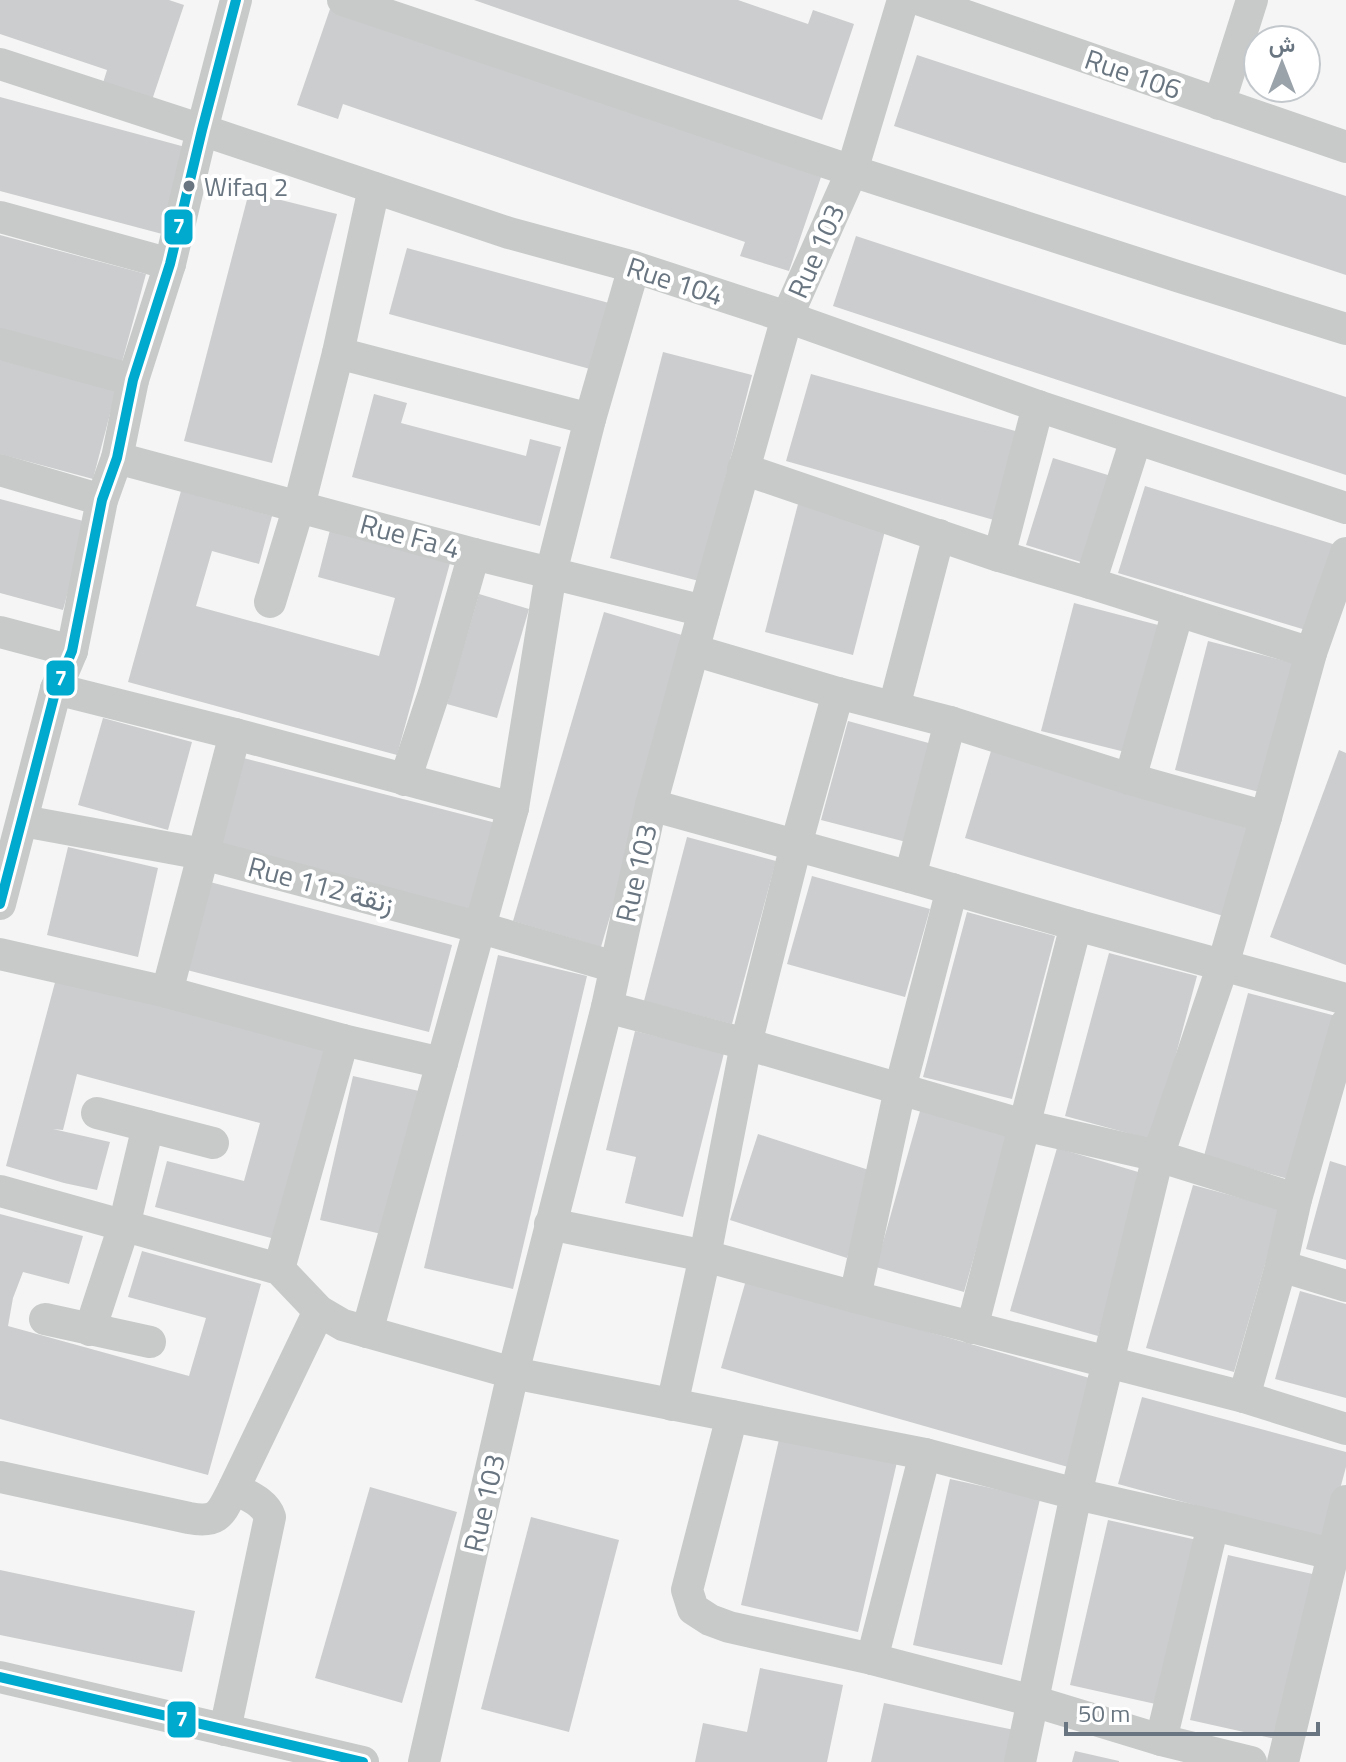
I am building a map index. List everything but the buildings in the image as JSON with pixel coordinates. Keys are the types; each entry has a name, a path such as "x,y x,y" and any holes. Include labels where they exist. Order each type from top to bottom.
{"street":[{"path":"0,904 56,689 72,651 102,500 117,458 133,380 170,264 236,0"},
{"path":"343,0 852,171 1346,329"},
{"name":"Rue 103","path":"424,1762 513,1373 607,1007 651,805 693,650 787,317 852,171 903,0"},
{"name":"Rue 106","path":"920,0 1346,147"},
{"path":"1219,104 1252,0"},
{"name":"Rue 104","path":"0,64 509,233 634,267 787,317 1038,406 1346,508"},
{"path":"270,602 299,506 338,353 374,188"},
{"path":"0,217 170,264"},
{"path":"367,1332 513,808 551,573 590,419 634,267"},
{"path":"0,344 133,380"},
{"path":"338,353 590,419"},
{"path":"999,556 1038,406"},
{"path":"1090,583 1136,439"},
{"name":"Rue Fa 4","path":"117,458 474,554 704,611"},
{"path":"743,469 999,556 1311,653"},
{"path":"0,470 102,500"},
{"path":"894,707 939,535"},
{"path":"1020,1762 1076,1494 1158,1156 1223,965 1311,653 1346,553"},
{"path":"405,780 436,687 474,554"},
{"path":"1130,779 1178,611"},
{"path":"0,632 72,651"},
{"path":"693,650 950,722 1130,779 1266,817"},
{"path":"56,689 513,808"},
{"path":"672,1405 705,1256 746,1044 838,693"},
{"path":"910,877 950,722"},
{"path":"167,992 235,734"},
{"path":"651,805 1346,999"},
{"name":"Rue 112 زنقة","path":"23,821 203,854 615,967"},
{"path":"855,1297 900,1089 952,889"},
{"path":"972,1328 1076,925"},
{"path":"0,954 167,992 343,1040 442,1063"},
{"path":"607,1007 1023,1125 1158,1156 1296,1199"},
{"path":"1244,1397 1346,1024"},
{"path":"279,1269 343,1040"},
{"path":"97,1113 213,1143"},
{"path":"90,1330 124,1226 148,1126"},
{"path":"0,1191 279,1269 319,1311 343,1325 513,1373 925,1454 1076,1494 1332,1554"},
{"path":"550,1224 705,1256 1244,1397 1346,1429"},
{"path":"1281,1266 1346,1286"},
{"path":"0,1477 211,1520 220,1513 234,1488 319,1311"},
{"path":"45,1319 150,1342"},
{"path":"732,1416 687,1590 693,1609 729,1627 872,1659 1251,1762"},
{"path":"872,1659 925,1454"},
{"path":"225,1730 270,1517 262,1504 234,1488"},
{"path":"1283,1762 1335,1595 1332,1554 1346,1501"},
{"path":"1161,1740 1213,1525"},
{"path":"0,1677 363,1762"}],"transit line":[{"name":"7","path":"0,904 56,689 72,651 102,500 117,458 133,380 170,264 236,0"},
{"name":"7","path":"0,1677 363,1762"}],"place":[{"name":"Wifaq 2","path":"189,186"}]}
